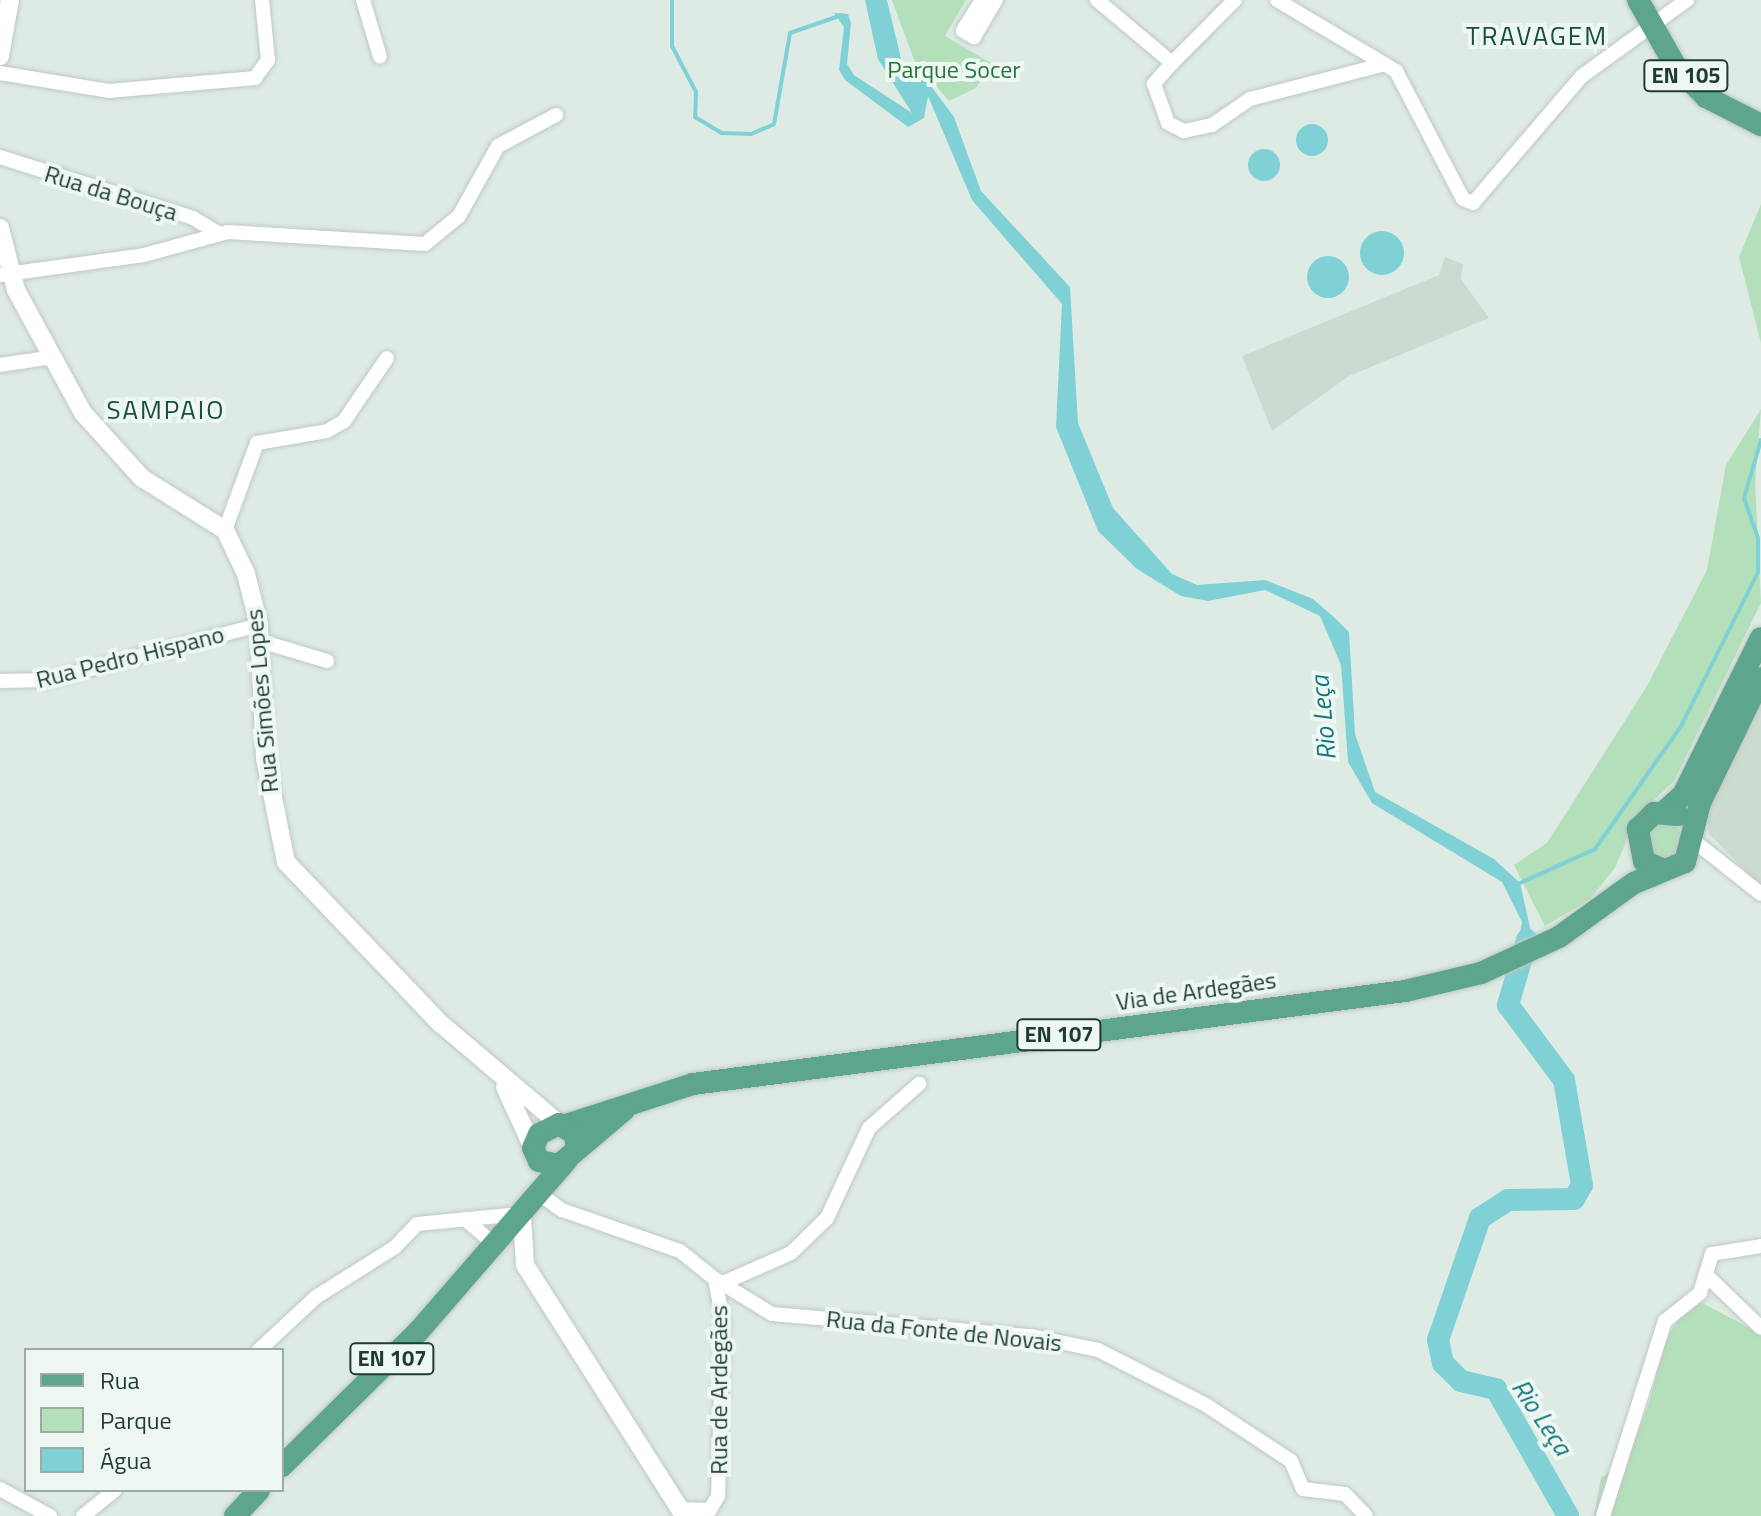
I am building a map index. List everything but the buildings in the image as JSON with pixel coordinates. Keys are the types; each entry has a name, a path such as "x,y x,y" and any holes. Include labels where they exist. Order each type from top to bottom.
{"main road":[{"name":"EN 105","path":"1638,0 1651,25 1706,97 1761,125"},
{"name":"Via de Ardegães","path":"1602,905 1637,852 1638,829 1683,795 1761,638"},
{"name":"Via de Ardegães","path":"563,1125 637,1099 693,1084 1405,991 1481,973 1559,937 1602,905 1664,870 1685,862 1693,836 1761,678"},
{"path":"1665,811 1693,836"},
{"path":"1637,852 1664,870"},
{"name":"Via de Ardegães","path":"571,1155 637,1099"},
{"path":"534,1151 552,1166 571,1155 563,1125"},
{"name":"EN 107","path":"507,1228 530,1186 539,1134 563,1125"},
{"name":"EN 107","path":"284,1464 418,1332 507,1228 541,1195 571,1155"},
{"path":"235,1516 257,1492"}],"street":[{"path":"0,56 10,0"},
{"path":"0,73 109,91 255,78 268,60 262,0"},
{"path":"363,0 380,57"},
{"path":"982,0 963,31 974,37 996,0"},
{"path":"1097,0 1172,63"},
{"path":"1235,0 1154,84 1168,123 1184,131 1212,125 1250,99 1385,64"},
{"path":"1277,0 1396,71 1463,199 1473,203 1541,116 1651,25 1687,0"},
{"path":"5,274 144,255 220,234 425,244 459,216 498,146 556,115"},
{"name":"Rua da Bouça","path":"0,157 193,218 220,234"},
{"path":"0,228 5,274 47,358 92,424 142,478 225,530 257,443 327,431 344,421 387,358"},
{"path":"0,365 47,358"},
{"name":"Rua Simões Lopes","path":"225,530 260,633 265,758 286,862 502,1081 563,1125"},
{"path":"260,633 327,661"},
{"name":"Rua Pedro Hispano","path":"0,681 48,680 260,633"},
{"path":"1693,836 1761,894"},
{"name":"Rua Simões Lopes","path":"502,1081 534,1151"},
{"path":"719,1281 791,1253 827,1218 869,1128 919,1084"},
{"name":"Rua de Ardegães","path":"541,1195 562,1210 680,1251 719,1281 723,1321 713,1510 681,1512"},
{"path":"465,1219 507,1228"},
{"path":"261,1348 316,1297 395,1247 417,1224 465,1219 507,1228"},
{"path":"507,1228 525,1265 681,1512"},
{"path":"507,1228 525,1265"},
{"path":"1603,1516 1649,1359 1665,1321 1700,1293 1712,1254 1761,1246"},
{"path":"1706,1275 1761,1328"},
{"name":"Rua da Fonte de Novais","path":"719,1281 745,1304 772,1314 1031,1336 1098,1350 1206,1405 1291,1461 1303,1489 1345,1494 1366,1516"},
{"path":"0,1489 50,1516"},
{"path":"83,1516 113,1492"}],"shaded area":[{"path":"1445,257 1463,264 1461,279 1489,318 1349,376 1272,431 1242,356 1439,275"},
{"path":"1761,702 1761,886 1709,834 1707,807"}],"green space":[{"name":"Parque Socer","path":"892,0 966,0 945,36 991,63 976,88 949,101 914,60"},
{"path":"1761,204 1761,343 1739,257"},
{"path":"1761,409 1755,481 1761,603 1674,781 1636,817 1615,868 1589,900 1545,926 1514,865 1547,843 1647,686 1707,570 1726,465"},
{"path":"1665,823 1677,829 1683,841 1677,853 1665,859 1653,853 1647,841 1653,829"},
{"path":"1702,1303 1761,1334 1761,1516 1594,1516 1601,1478 1626,1460 1648,1407 1666,1340 1683,1311"}],"water":[{"path":"865,0 887,0 903,67 928,82 954,117 981,191 1070,287 1078,423 1113,508 1172,574 1197,585 1265,580 1313,599 1349,632 1355,734 1375,792 1494,859 1520,883 1535,950 1515,959 1522,922 1502,882 1372,803 1348,762 1341,665 1320,616 1265,590 1208,601 1181,596 1137,569 1098,531 1056,427 1062,304 972,200 928,96 924,118 908,127 845,80 839,70 844,27 834,13 848,14 851,23 847,64 854,75 912,113 878,59"},
{"path":"1312,124 1323,129 1328,140 1323,151 1312,156 1301,151 1296,140 1301,129"},
{"path":"1264,149 1275,154 1280,165 1275,176 1264,181 1253,176 1248,165 1253,154"},
{"path":"1382,231 1397,238 1404,253 1397,268 1382,275 1367,268 1360,253 1367,238"},
{"path":"1328,256 1343,262 1349,277 1343,292 1328,298 1313,292 1307,277 1313,262"}],"waterway":[{"path":"672,0 672,46 696,92 695,117 722,133 751,134 774,124 790,33 842,15"},
{"path":"1518,884 1595,849 1681,726 1758,572 1758,538 1744,498 1761,440"},
{"name":"Rio Leça","path":"1527,940 1508,1005 1564,1080 1582,1185 1574,1199 1508,1200 1480,1218 1438,1340 1443,1363 1461,1381 1496,1389 1568,1516"}],"district":[{"name":"TRAVAGEM","path":"1537,36"},
{"name":"SAMPAIO","path":"166,410"}]}
